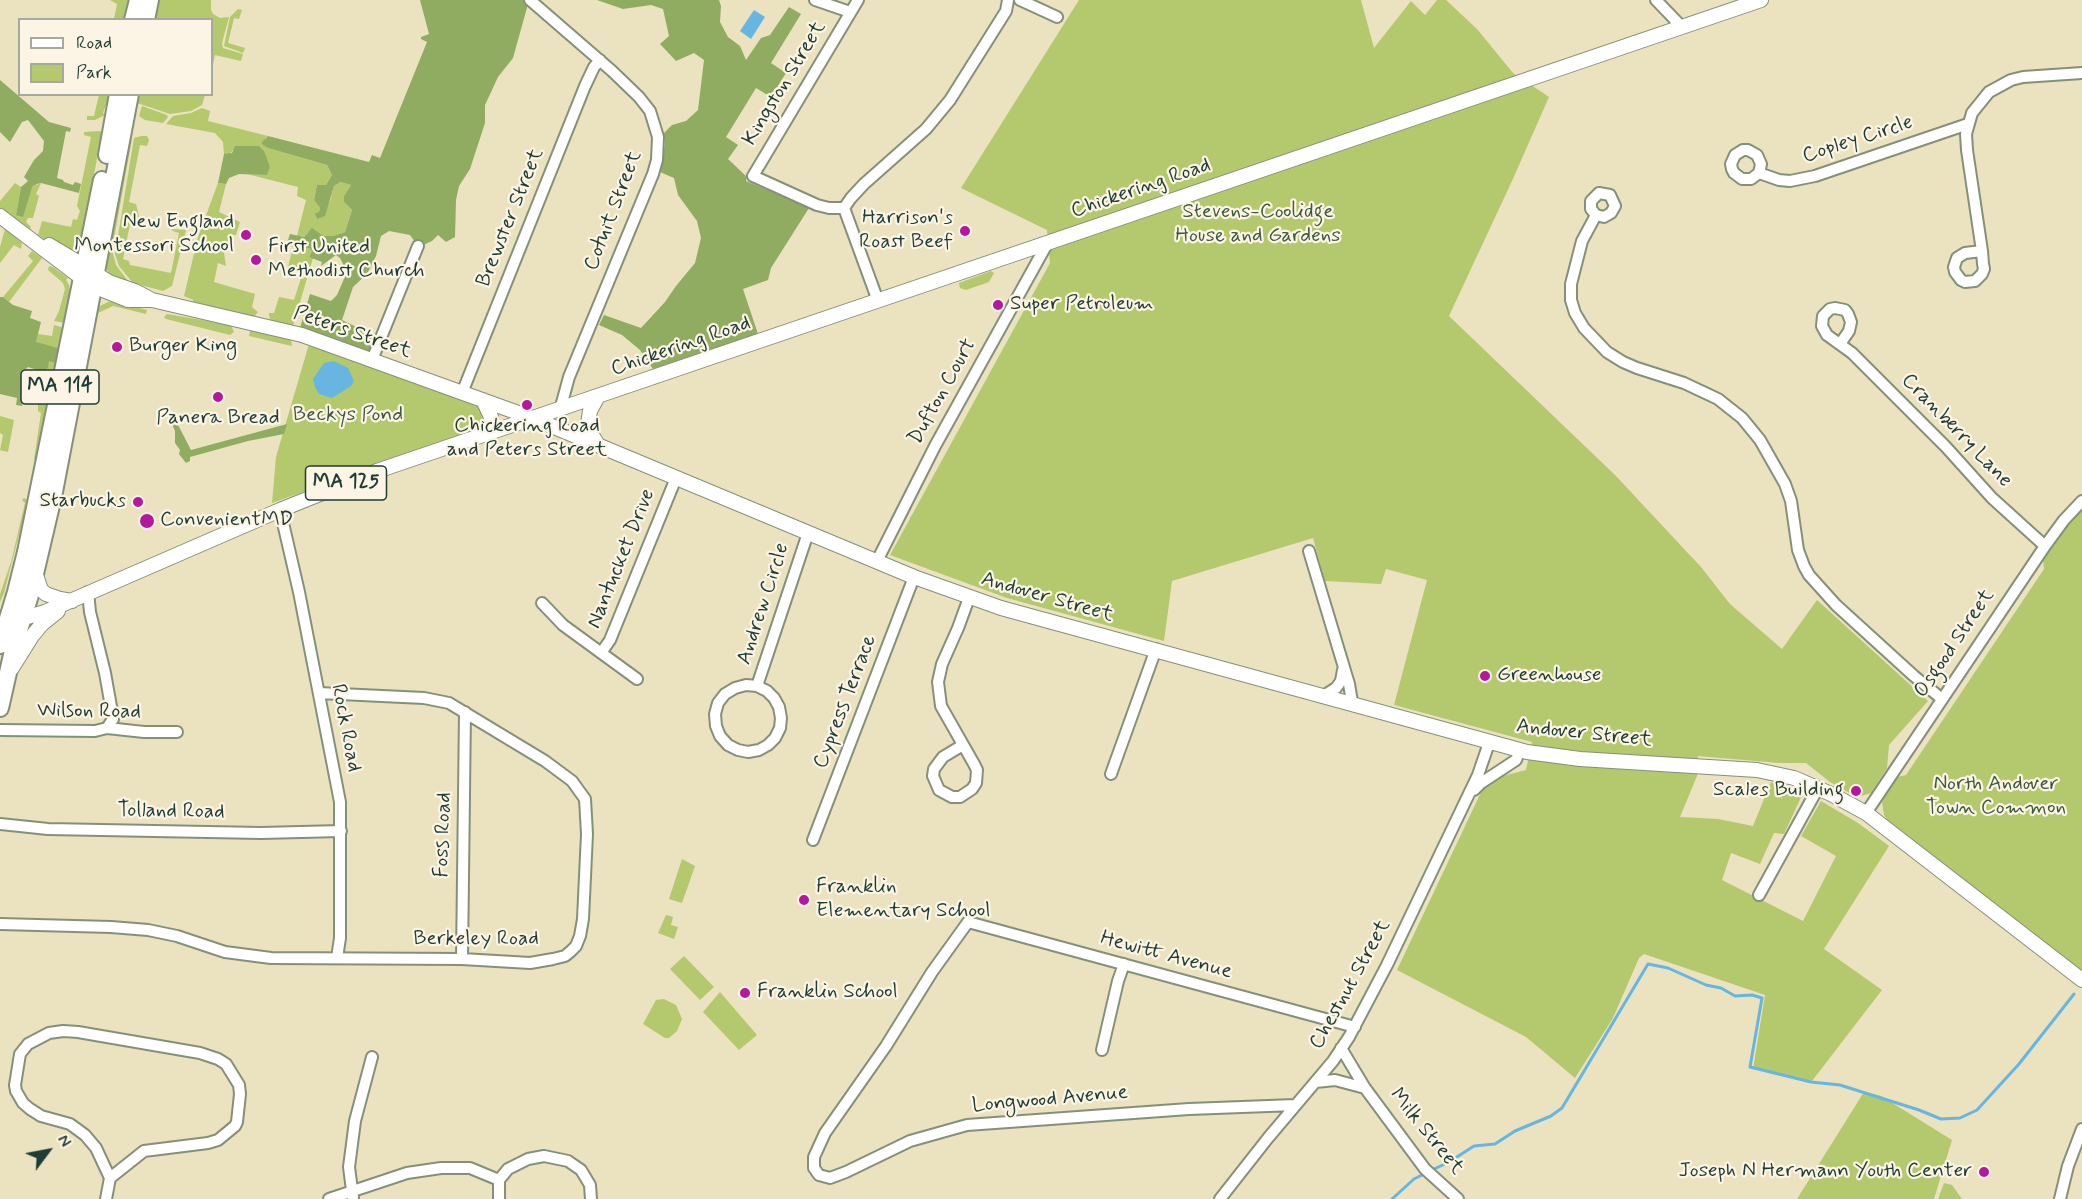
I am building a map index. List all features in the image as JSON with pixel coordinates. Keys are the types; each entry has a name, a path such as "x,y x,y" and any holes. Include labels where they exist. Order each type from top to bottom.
{"highway":[{"path":"134,18 138,0"},
{"path":"146,18 150,0"},
{"name":"MA 114","path":"0,708 8,675 9,621 35,573 53,497 118,96"},
{"name":"MA 114","path":"0,645 9,621 26,552 130,96"}],"main road":[{"name":"Chickering Road","path":"535,419 1761,0"},
{"name":"Peters Street","path":"0,215 90,277 135,291 152,300 302,335 535,419"},
{"path":"597,398 590,411 588,424 598,446"},
{"path":"483,400 491,417 487,435"},
{"name":"Andover Street","path":"535,419 914,577 969,598 1045,620 1352,702 1520,750 1580,759 1757,770 1783,775 1818,788 1866,813 2080,977"},
{"name":"MA 125","path":"8,675 28,641 42,624 88,592 377,471 535,419"},
{"path":"35,573 41,590 46,594 60,600 72,601"},
{"name":"MA 125","path":"9,621 72,601"}],"street":[{"name":"Cotuit Street","path":"530,0 639,97 650,111 658,137 657,160 569,378 560,410"},
{"name":"Kingston Street","path":"815,0 850,12"},
{"name":"Kingston Street","path":"844,208 817,205 753,176 858,0"},
{"path":"878,302 844,208 864,184 921,134 950,100 1006,11 1008,0"},
{"path":"1020,0 1058,17"},
{"path":"1656,0 1682,27"},
{"name":"Brewster Street","path":"462,393 589,75 600,60"},
{"path":"1982,251 1967,150 1968,124 1972,113 1979,102 2000,84 2023,77 2082,73"},
{"name":"Copley Circle","path":"1759,173 1779,180 1803,179 1968,124"},
{"path":"1596,215 1582,242 1571,284 1571,300 1584,328 1608,352 1623,362 1636,369 1684,383 1718,399 1742,418 1760,440 1785,484 1791,501 1798,550 1809,575 1836,605 1942,699"},
{"name":"Dufton Court","path":"877,561 935,446 1047,244"},
{"path":"372,360 418,246"},
{"name":"Cranberry Lane","path":"1840,344 1852,353 1946,447 1992,498 2045,546"},
{"name":"Nantucket Drive","path":"602,653 610,640 676,478"},
{"name":"Osgood Street","path":"1866,813 2045,546 2064,520 2082,501"},
{"name":"Rock Road","path":"280,510 338,793 341,831 340,938 337,958"},
{"name":"Andrew Circle","path":"757,686 808,534"},
{"path":"1309,551 1352,702"},
{"name":"Cypress Terrace","path":"813,840 914,577"},
{"path":"88,592 90,612 112,712 112,719 107,728"},
{"path":"963,745 943,757 934,769 933,776 939,790 952,797 967,794 976,783 976,770 963,745 941,706 938,682 942,664 969,598"},
{"path":"542,603 562,625 637,680"},
{"path":"1111,774 1156,649"},
{"path":"1325,695 1336,688 1341,681 1343,664"},
{"name":"Andrew Circle","path":"746,685 757,686 774,698 779,708 780,728 775,738 759,750 748,752 738,750 728,745 720,736 715,714 718,703 725,694 735,688 746,685"},
{"name":"Berkeley Road","path":"0,924 141,929 177,936 240,955 271,958 462,959 530,963 565,956 571,951 580,936 583,919 587,834 585,799 572,781 545,761 465,712 439,700 319,693"},
{"name":"Foss Road","path":"462,959 465,712"},
{"name":"Wilson Road","path":"0,730 95,731 107,728 144,732 177,732"},
{"name":"Chestnut Street","path":"1220,1199 1316,1082 1355,1027 1388,964 1483,763 1489,743"},
{"name":"Chestnut Street","path":"1465,800 1481,783 1515,760 1520,750"},
{"path":"1759,895 1818,788"},
{"name":"Tolland Road","path":"0,824 48,829 272,833 341,831"},
{"name":"Hewitt Avenue","path":"819,1175 814,1168 814,1157 825,1133 968,922 1355,1027"},
{"path":"1102,1050 1124,964"},
{"path":"106,1199 110,1178 96,1148 85,1135 70,1124 40,1116 18,1096 15,1085 20,1054 28,1044 50,1033 78,1032 200,1053 226,1064 236,1079 240,1092 237,1122 231,1130 218,1140 208,1143 144,1151 110,1178"},
{"name":"Milk Street","path":"1341,1048 1365,1088 1428,1172 1458,1199"},
{"path":"353,1196 348,1167 355,1121 372,1057"},
{"name":"Milk Street","path":"1316,1082 1335,1080 1365,1088"},
{"name":"Longwood Avenue","path":"819,1175 835,1177 910,1141 967,1125 1138,1112 1295,1105"},
{"path":"2060,1199 2068,1166 2082,1129"},
{"path":"499,1199 499,1180 508,1169 544,1156 557,1158 580,1170 590,1185 591,1199"},
{"path":"329,1199 353,1196 407,1173 441,1168 470,1168 499,1180"}],"green space":[{"path":"110,0 129,0 125,18 114,18 117,4"},
{"path":"159,0 211,0 213,14 220,18 229,17 222,43 223,48 243,54 241,61 215,55 213,64 213,18 155,18"},
{"path":"420,0 524,0 528,4 513,58 498,77 485,105 485,123 470,169 459,186 456,200 455,237 446,242 438,235 423,245 415,242 410,235 389,231 381,236 376,256 367,274 353,287 342,320 375,336 373,347 362,354 300,328 310,294 331,301 337,295 347,272 336,255 321,266 322,262 309,257 312,251 309,248 293,247 287,243 290,234 304,237 312,228 323,236 345,232 352,210 344,202 344,196 351,185 340,182 334,186 325,216 317,219 315,213 319,212 320,208 314,200 317,185 326,185 332,175 327,165 268,148 262,142 268,136 369,162 372,155 380,158 427,42 421,39 429,34"},
{"path":"597,0 719,0 720,22 728,37 740,46 746,60 761,38 770,35 789,7 801,14 771,63 786,73 771,97 756,88 726,137 738,145 728,159 747,177 746,181 809,208 771,268 768,280 743,289 758,334 653,369 640,350 622,335 599,325 604,315 641,328 665,302 695,263 701,238 697,221 678,195 674,178 660,172 665,144 664,133 672,125 686,121 698,110 704,60 694,53 676,61 660,44 669,36 663,9 651,5 623,9"},
{"name":"Stevens-Coolidge House and Gardens","path":"1079,0 1361,0 1374,48 1411,1 1425,15 1437,0 1446,0 1477,29 1513,73 1549,97 1449,316 1615,475 1701,567 1730,604 1782,649 1817,600 1928,701 1889,745 1887,768 1871,793 1861,796 1855,796 1830,782 1806,763 1778,763 1698,756 1697,776 1680,817 1718,819 1753,826 1771,782 1803,793 1784,834 1774,833 1760,864 1731,853 1722,880 1803,921 1836,856 1801,836 1821,801 1858,823 1889,846 1824,949 1882,990 1812,1081 1753,1069 1765,995 1644,954 1639,958 1613,1018 1575,1078 1526,1037 1397,970 1483,788 1499,777 1526,770 1532,742 1394,705 1427,580 1386,569 1381,584 1325,581 1313,538 1172,581 1164,641 1007,598 890,555 1050,263 1047,230 961,188"},
{"path":"238,9 242,10 239,19 234,18 228,43 245,48 243,53 224,46 230,17"},
{"path":"0,80 49,122 71,128 70,132 66,131 57,178 73,185 75,182 81,184 79,193 41,183 37,184 32,187 23,217 16,215 21,187 28,181 24,177 34,160 43,151 44,141 28,120 22,122 10,142 0,132"},
{"path":"99,96 110,96 103,113 105,115 95,120 87,120 87,116 94,116"},
{"path":"138,96 205,96 202,105 191,111 170,114 137,103"},
{"path":"142,106 168,117 163,123 145,120 139,116"},
{"path":"202,108 210,111 208,121 268,136 265,138 268,148 327,165 332,175 326,185 317,185 314,200 320,208 316,213 317,219 330,201 334,186 339,182 351,185 344,196 344,202 352,210 345,232 333,236 322,236 308,232 304,237 297,236 306,200 297,196 298,187 247,174 266,175 270,167 233,150 230,154 224,154 223,142 215,133 166,124 173,116 191,113"},
{"path":"100,131 102,133 81,242 72,249 73,251 61,250 38,235 42,221 71,227 73,219 77,220 80,211 77,206 91,137 84,135 84,132"},
{"path":"147,136 149,140 147,146 140,145 129,202 136,204 139,216 137,224 130,224 123,259 129,261 130,265 171,273 179,233 172,229 186,230 172,286 163,291 133,283 119,266 115,254 134,138"},
{"path":"132,139 112,250 116,265 131,285 109,275 104,262 128,143"},
{"path":"235,146 259,146 264,151 270,167 267,175 239,174 229,178 226,184 218,183 224,154 232,153"},
{"path":"15,183 21,187 16,215 32,187 41,183 36,194 39,196 33,218 28,218 26,222 31,227 30,229 0,208 0,201"},
{"path":"218,183 226,184 219,212 240,222 236,235 230,235 228,243 232,244 224,253 226,266 218,263 214,282 255,294 252,307 258,312 254,317 193,302 184,296 198,237"},
{"path":"5,229 22,243 21,249 14,245 0,263 0,247"},
{"path":"293,247 309,248 312,251 309,257 313,258 293,326 270,319 269,313 274,313 279,297 294,300 301,278 304,279 305,274 288,267"},
{"path":"32,251 42,258 9,302 3,297 33,261 28,256"},
{"path":"49,266 68,278 66,280 71,295 65,323 54,321 65,289 63,283 48,270"},
{"path":"991,271 994,273 989,282 966,290 960,288 959,283"},
{"path":"0,297 13,305 32,311 30,318 41,322 36,342 58,348 56,363 49,361 48,368 43,372 28,367 24,371 31,382 29,390 46,396 45,401 35,402 24,399 22,406 16,405 17,398 0,394"},
{"path":"114,301 147,310 146,314 113,306 98,313 93,325 84,371 89,373 88,382 85,383 81,378 93,316 98,307"},
{"path":"167,314 231,325 234,332 230,335 166,319 164,317"},
{"path":"54,325 65,328 54,375 43,372 48,368 36,342 38,334 52,336"},
{"path":"250,331 287,338 291,340 292,346 249,336"},
{"name":"Beckys Pond","path":"309,344 471,402 482,408 485,423 482,428 272,503 276,457"},
{"path":"41,387 52,388 38,459 34,460 41,413 35,402 45,401 37,393 40,392"},
{"path":"0,416 14,420 8,452 0,450 3,435 0,433"},
{"path":"176,421 191,450 287,424 284,434 190,457 190,461 186,463 175,443 175,431 171,422"},
{"path":"24,498 28,500 4,593 0,602 0,594 11,562 25,503 22,500"},
{"name":"North Andover Town Common","path":"2082,509 2082,971 1891,825 1884,815 1882,802 1897,777 1906,775 2044,569 2043,560 2060,534"},
{"path":"682,859 695,866 682,903 669,899"},
{"path":"666,915 673,917 671,925 678,927 674,939 658,933"},
{"path":"684,956 714,987 700,1000 670,969"},
{"path":"720,992 757,1035 739,1050 703,1012"},
{"path":"664,999 676,1005 682,1019 677,1031 669,1038 665,1038 643,1024 656,1000"},
{"path":"1864,1092 1881,1096 1952,1140 1934,1199 1797,1199"},
{"path":"1944,1183 1952,1185 1962,1199 1938,1199"}],"water":[{"path":"754,10 765,17 751,39 740,31"},
{"path":"334,361 348,368 354,381 351,386 332,398 319,394 313,379 324,363"}],"waterway":[{"path":"1432,1170 1474,1146 1495,1144 1515,1131 1551,1116 1562,1108 1648,964 1668,968 1706,985 1721,988 1735,996 1752,995 1762,998 1750,1067 1811,1082 1840,1085 1941,1119 1960,1118 1977,1110 2019,1064 2074,994"},
{"path":"1392,1199 1414,1179 1426,1173"}],"place":[{"name":"Harrison's Roast Beef","path":"965,231"},
{"name":"New England Montessori School","path":"246,235"},
{"name":"First United Methodist Church","path":"256,260"},
{"name":"Super Petroleum","path":"998,305"},
{"name":"Burger King","path":"117,347"},
{"name":"Panera Bread","path":"218,397"},
{"name":"Chickering Road and Peters Street","path":"527,405"},
{"name":"Starbucks","path":"138,502"},
{"name":"ConvenientMD","path":"147,521"},
{"name":"Greenhouse","path":"1485,676"},
{"name":"Scales Building","path":"1856,791"},
{"name":"Franklin Elementary School","path":"804,900"},
{"name":"Franklin School","path":"745,993"},
{"name":"Joseph N Hermann Youth Center","path":"1984,1172"}]}
